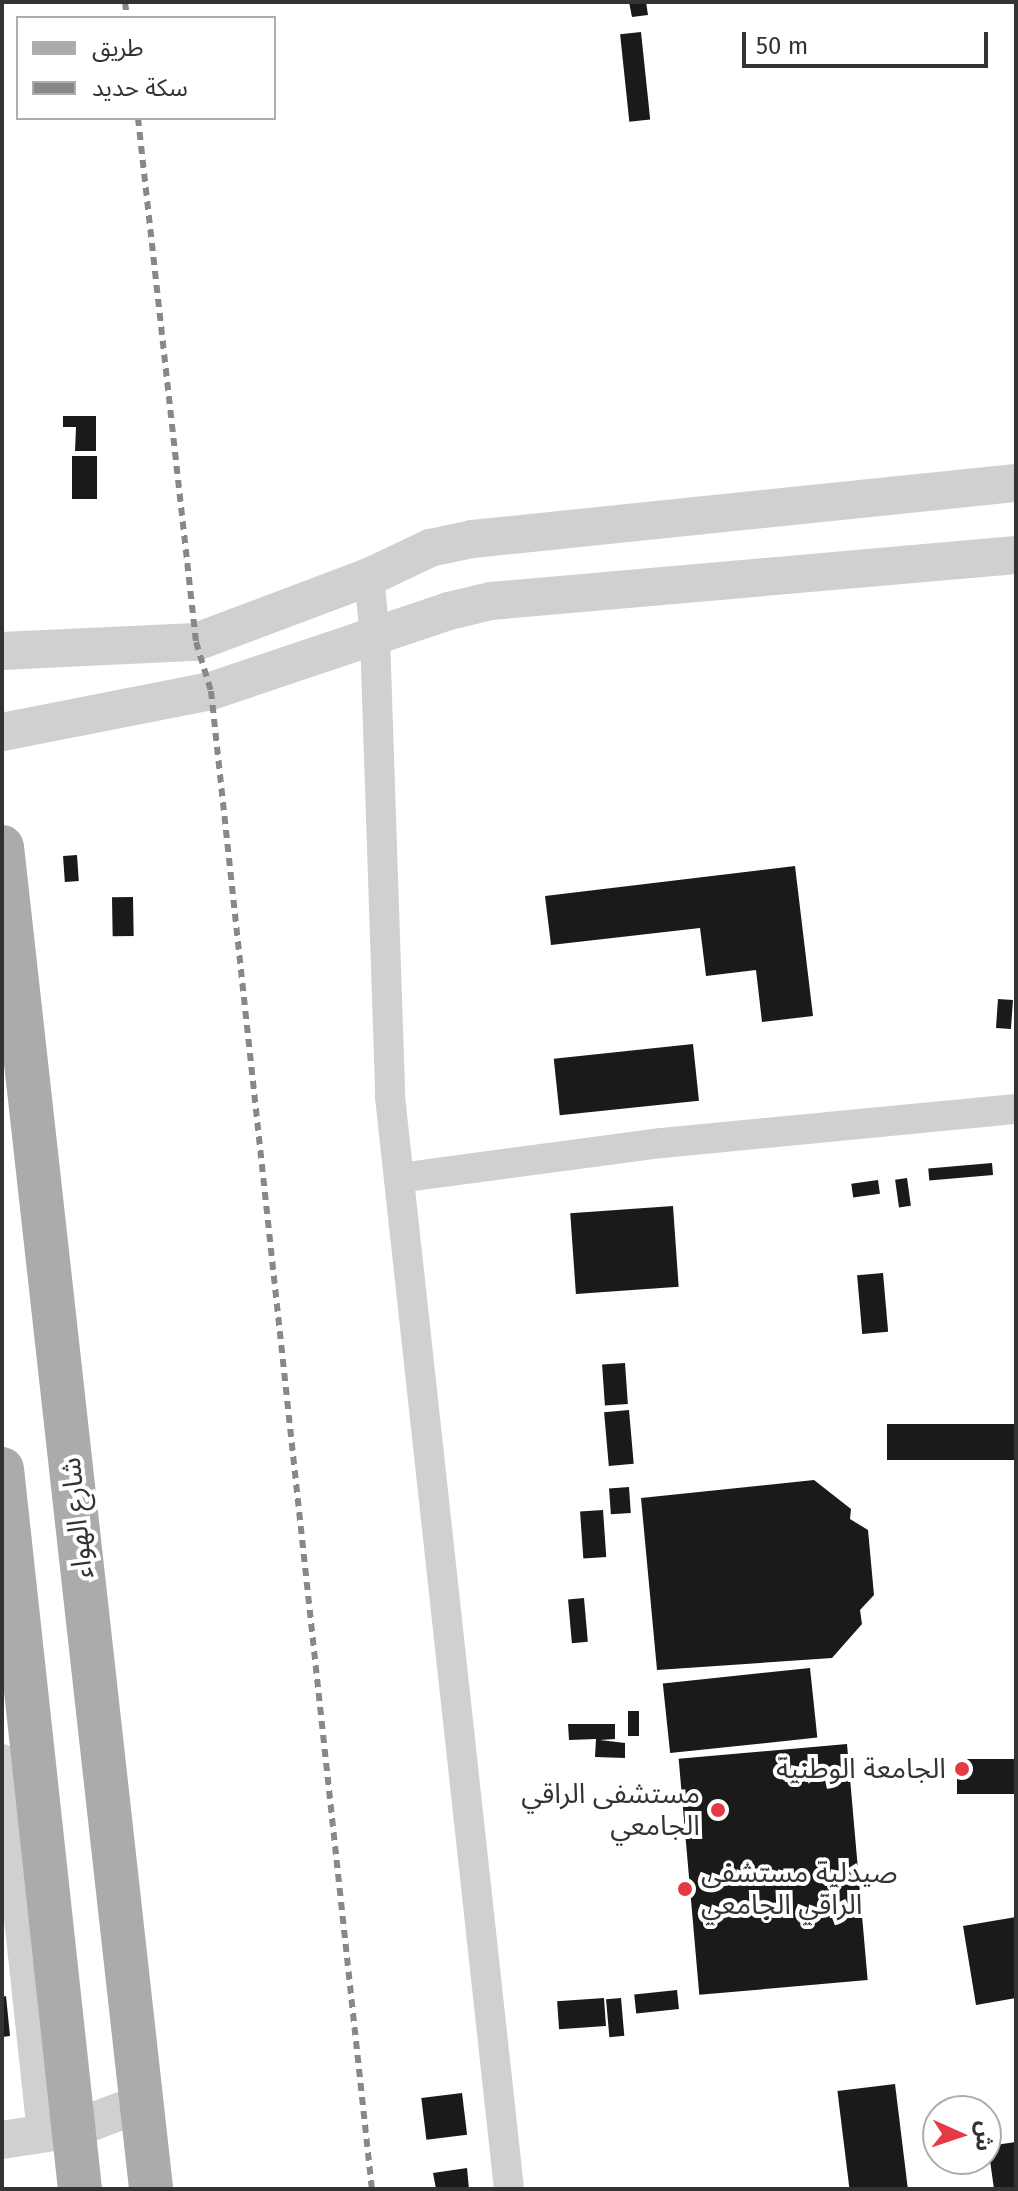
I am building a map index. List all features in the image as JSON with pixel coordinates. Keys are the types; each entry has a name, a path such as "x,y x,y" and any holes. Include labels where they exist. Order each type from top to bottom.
{"main road":[{"name":"شارع الهواء","path":"2,847 151,2189"},
{"path":"2,1469 57,2130 80,2189"}],"street":[{"path":"2,651 196,642 369,577 430,548 472,539 1016,483"},
{"path":"2,732 211,691 491,601 1016,555"},
{"path":"369,577 375,636 390,1097 509,2189"},
{"path":"399,1178 662,1143 1016,1109"},
{"path":"2,1759 57,2130"},
{"path":"2,2140 57,2130 142,2103"}],"building":[{"path":"629,2 646,2 648,15 632,17"},
{"path":"641,32 650,120 629,122 620,34"},
{"path":"63,416 96,416 96,451 75,451 76,427 63,427"},
{"path":"72,456 97,456 97,499 72,499"},
{"path":"77,855 79,881 65,882 63,856"},
{"path":"795,866 813,1016 762,1022 756,970 706,976 700,928 551,945 545,896"},
{"path":"112,897 133,897 134,936 113,936"},
{"path":"998,999 1013,1000 1011,1029 996,1028"},
{"path":"693,1044 699,1101 560,1115 554,1059"},
{"path":"992,1163 993,1175 929,1181 928,1169"},
{"path":"907,1178 911,1206 899,1207 895,1180"},
{"path":"878,1180 880,1194 853,1198 851,1184"},
{"path":"673,1206 679,1287 576,1294 570,1213"},
{"path":"883,1273 888,1332 862,1334 857,1275"},
{"path":"625,1363 628,1404 605,1406 602,1365"},
{"path":"629,1410 634,1464 609,1466 604,1412"},
{"path":"887,1424 1016,1424 1016,1460 887,1460"},
{"path":"814,1480 851,1509 850,1519 868,1530 874,1595 860,1610 862,1624 832,1658 657,1670 641,1498"},
{"path":"629,1487 631,1513 611,1514 609,1488"},
{"path":"603,1510 606,1557 583,1558 580,1512"},
{"path":"584,1598 588,1642 572,1643 568,1599"},
{"path":"810,1668 817,1738 670,1753 663,1683"},
{"path":"628,1711 639,1711 639,1736 628,1736"},
{"path":"568,1724 615,1724 615,1739 600,1740 625,1743 625,1758 595,1757 596,1739 569,1740"},
{"path":"847,1744 868,1980 699,1995 679,1759"},
{"path":"957,1759 1016,1759 1016,1794 957,1794"},
{"path":"1016,1917 1016,1998 976,2005 963,1926"},
{"path":"677,1990 679,2009 636,2013 634,1994"},
{"path":"6,1996 10,2036 2,2037 2,1997"},
{"path":"604,1998 606,2026 559,2029 557,2001"},
{"path":"621,1998 624,2036 609,2037 606,1999"},
{"path":"895,2084 908,2189 849,2189 837,2091"},
{"path":"462,2093 467,2135 426,2140 421,2098"},
{"path":"1016,2142 1016,2189 994,2189 992,2175 1002,2175 1002,2144"},
{"path":"467,2168 469,2189 436,2189 433,2173"}],"railway":[{"path":"125,2 127,16"},
{"path":"138,120 196,642 211,691 372,2189"}],"place":[{"name":"الجامعة الوطنية","path":"962,1769"},
{"name":"مستشفى الراقي الجامعي","path":"718,1810"},
{"name":"صيدلية مستشفى الراقي الجامعي","path":"685,1889"}]}
